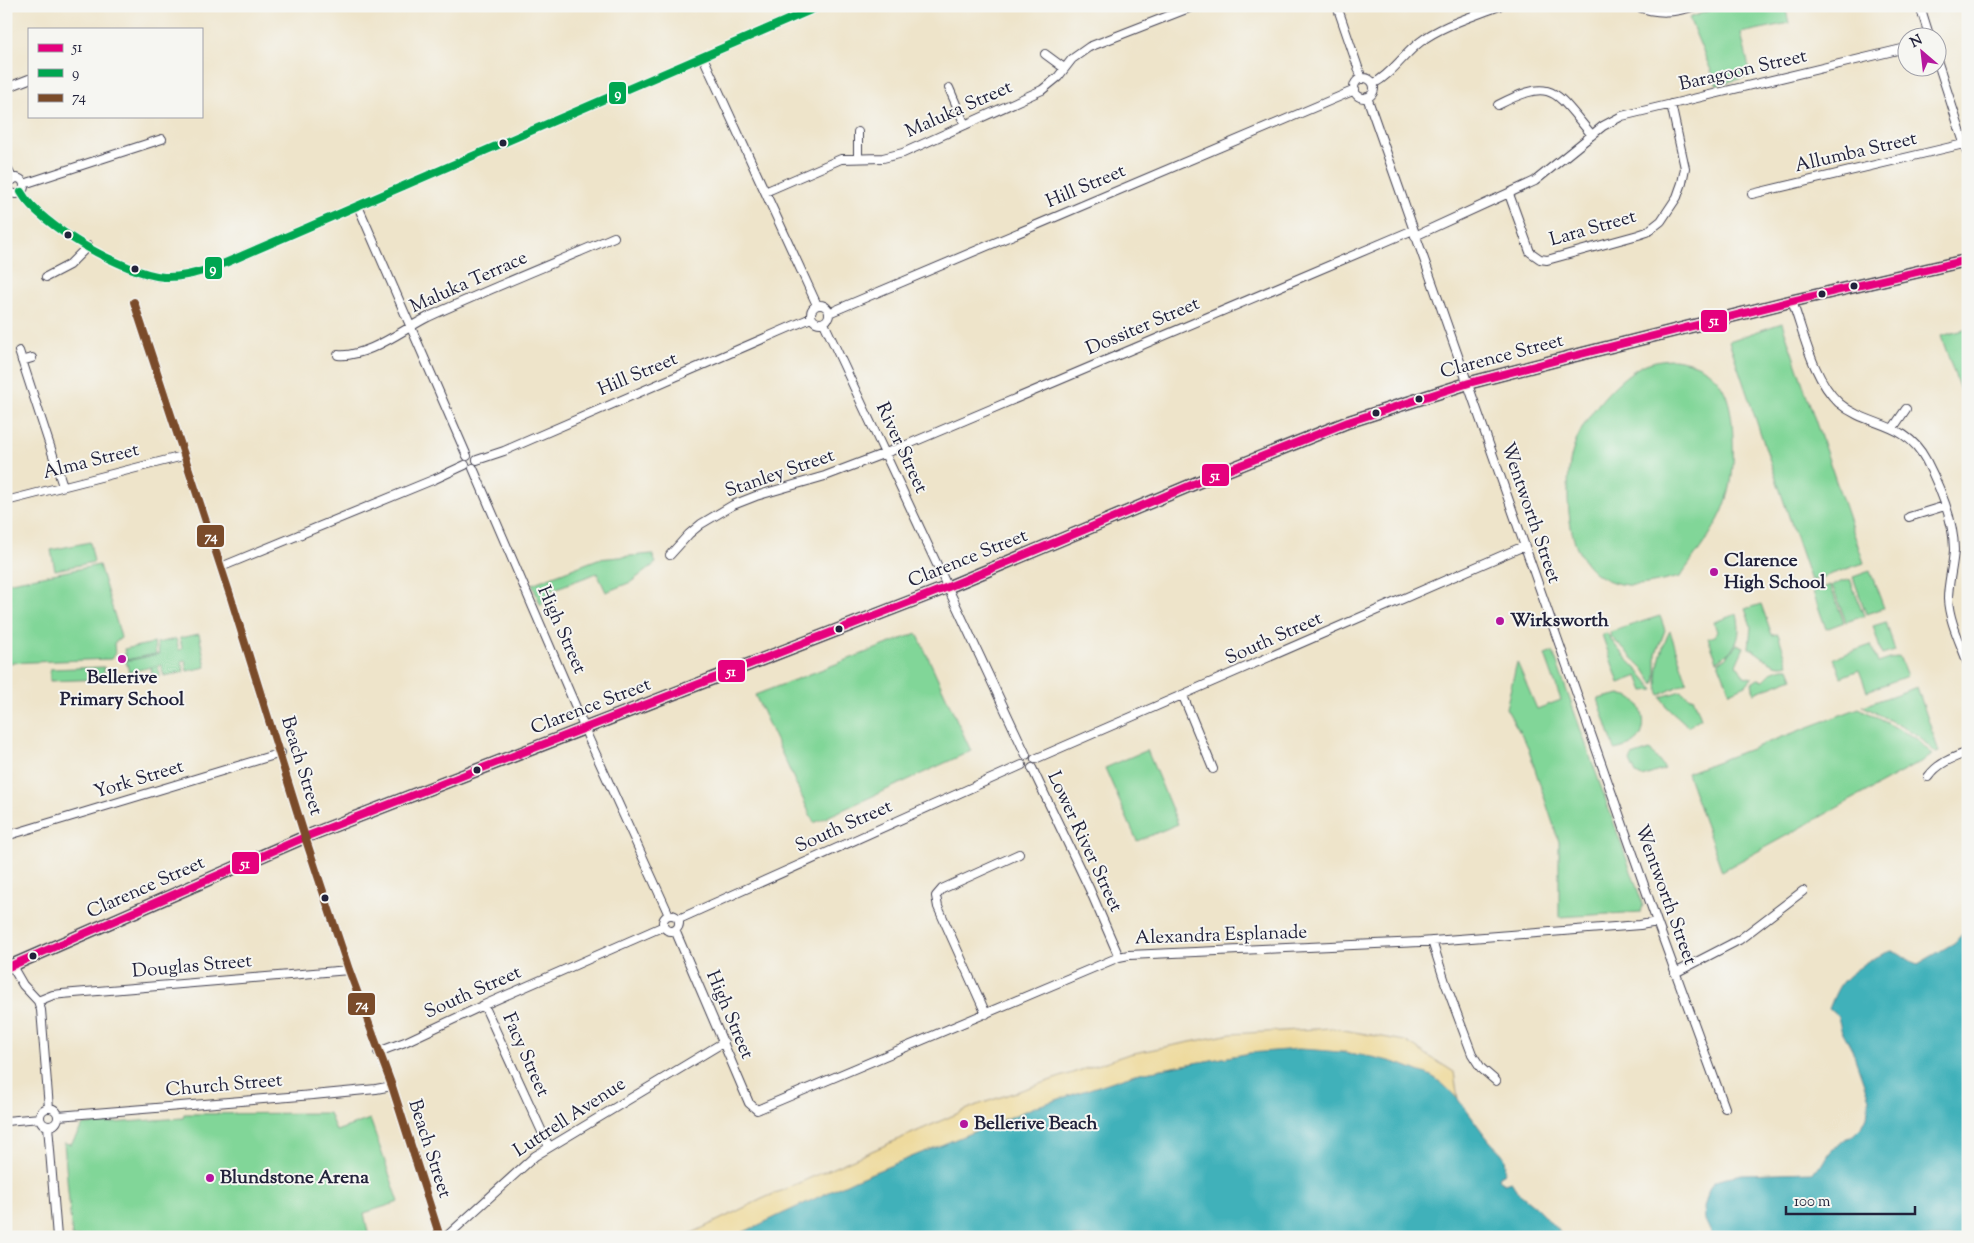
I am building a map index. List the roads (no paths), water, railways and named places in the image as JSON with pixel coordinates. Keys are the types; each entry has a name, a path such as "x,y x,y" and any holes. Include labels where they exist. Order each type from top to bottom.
{"main road":[{"name":"Clarence Street","path":"9,967 306,837 948,587 1314,434 1382,410 1469,384 1662,332 1968,260"}],"street":[{"path":"21,192 28,203 42,217 88,246 141,272 176,277 192,274 216,266 358,206 820,6"},
{"name":"Maluka Street","path":"765,192 834,161 892,156 965,125 1042,90 1058,77 1078,54 1090,46 1194,6"},
{"path":"1337,6 1362,78"},
{"path":"1373,84 1385,76 1412,48 1427,37 1499,6"},
{"path":"1636,6 1653,12 1664,13 1677,12 1695,6"},
{"path":"1920,6 1927,28"},
{"name":"Baragoon Street","path":"1414,233 1509,194 1543,176 1592,135 1612,120 1622,116 1896,50"},
{"path":"1044,54 1064,68"},
{"path":"704,57 817,306"},
{"path":"1362,78 1367,79 1373,84"},
{"path":"1362,78 1356,83 1355,90 1360,97 1367,97 1373,92 1373,84"},
{"path":"1943,78 1966,143 1968,155"},
{"path":"6,88 28,79"},
{"path":"949,88 965,125"},
{"name":"Hill Street","path":"829,313 1355,90"},
{"path":"1498,105 1527,92 1548,91 1559,97 1592,135"},
{"name":"Wentworth Street","path":"1367,97 1675,973 1725,1108"},
{"name":"Lara Street","path":"1509,194 1530,252 1540,259 1547,260 1647,232 1660,222 1669,211 1682,183 1685,168 1671,104"},
{"path":"858,132 858,158"},
{"path":"24,184 162,139"},
{"name":"Allumba Street","path":"1752,194 1966,143"},
{"path":"6,166 13,180"},
{"path":"21,192 14,193 8,189 9,183 13,180 20,180 24,184"},
{"path":"21,192 24,184"},
{"path":"358,206 468,456 464,459 471,465"},
{"name":"Dossiter Street","path":"886,453 1414,233"},
{"name":"Maluka Terrace","path":"338,355 346,356 359,352 427,318 614,237"},
{"path":"46,277 69,265 88,246"},
{"path":"1792,301 1817,371 1830,394 1853,413 1893,428 1906,436 1925,458 1946,506 1952,533 1954,549 1948,599 1953,624 1964,644 1968,664"},
{"name":"Beach Street","path":"134,302 281,753 349,970 392,1086 440,1237"},
{"path":"817,306 825,306 829,313 828,318 818,324 811,318 811,312 817,306"},
{"name":"Hill Street","path":"221,567 471,465 811,318"},
{"name":"River Street","path":"824,322 948,587"},
{"path":"19,351 62,486"},
{"path":"22,361 32,358"},
{"path":"1893,428 1906,409"},
{"name":"Stanley Street","path":"670,555 701,524 733,505 756,496 825,476 886,453"},
{"name":"Alma Street","path":"6,501 183,456"},
{"name":"High Street","path":"471,465 585,728 669,915"},
{"path":"1909,517 1946,506"},
{"name":"South Street","path":"1035,759 1524,546"},
{"path":"948,587 1026,754"},
{"path":"1183,696 1213,769"},
{"path":"1928,777 1935,767 1968,752"},
{"name":"York Street","path":"6,836 281,753"},
{"path":"1026,754 1032,755 1035,759 1035,765 1032,768 1027,769 1022,765 1021,759 1026,754"},
{"name":"South Street","path":"679,919 1022,765"},
{"name":"Lower River Street","path":"1032,768 1090,890 1119,957"},
{"path":"986,1014 936,903 936,896 942,888 1020,854"},
{"path":"1675,973 1739,940 1803,890"},
{"path":"669,915 676,916 679,919 679,927 675,930 667,930 664,926 664,919 669,915"},
{"name":"Alexandra Esplanade","path":"757,1110 1119,957 1432,941 1640,925 1657,922"},
{"name":"South Street","path":"378,1052 664,926"},
{"name":"High Street","path":"675,930 748,1102 757,1110"},
{"path":"1432,941 1472,1054 1481,1068 1496,1081"},
{"path":"9,967 38,1001 43,1021 49,1108"},
{"name":"Douglas Street","path":"38,1001 62,994 349,970"},
{"name":"Facy Street","path":"484,1005 549,1147"},
{"name":"Luttrell Avenue","path":"446,1237 535,1156 724,1042"},
{"name":"Church Street","path":"58,1116 322,1094 392,1086"},
{"path":"49,1108 54,1110 58,1116 56,1124 48,1126 41,1123 40,1118 41,1112 49,1108"},
{"path":"6,1121 40,1118"},
{"path":"48,1126 57,1237"}],"water":[{"path":"1968,928 1968,1237 1710,1237 1711,1233 1705,1220 1704,1207 1709,1189 1713,1183 1722,1178 1742,1174 1812,1172 1823,1164 1830,1152 1843,1140 1853,1135 1863,1125 1867,1117 1869,1098 1838,1017 1829,1009 1843,981 1869,961 1889,952 1897,952 1918,964 1954,943"},
{"path":"1298,1049 1329,1051 1389,1061 1427,1074 1444,1085 1458,1099 1488,1139 1502,1154 1506,1162 1504,1174 1499,1176 1498,1179 1504,1183 1511,1181 1520,1194 1539,1210 1564,1237 733,1237 855,1180 1035,1107 1135,1074 1250,1053"}],"place":[{"name":"Clarence High School","path":"1714,572"},
{"name":"Wirksworth","path":"1500,621"},
{"name":"Bellerive Primary School","path":"122,659"},
{"name":"Bellerive Beach","path":"964,1124"},
{"name":"Blundstone Arena","path":"210,1178"}]}
